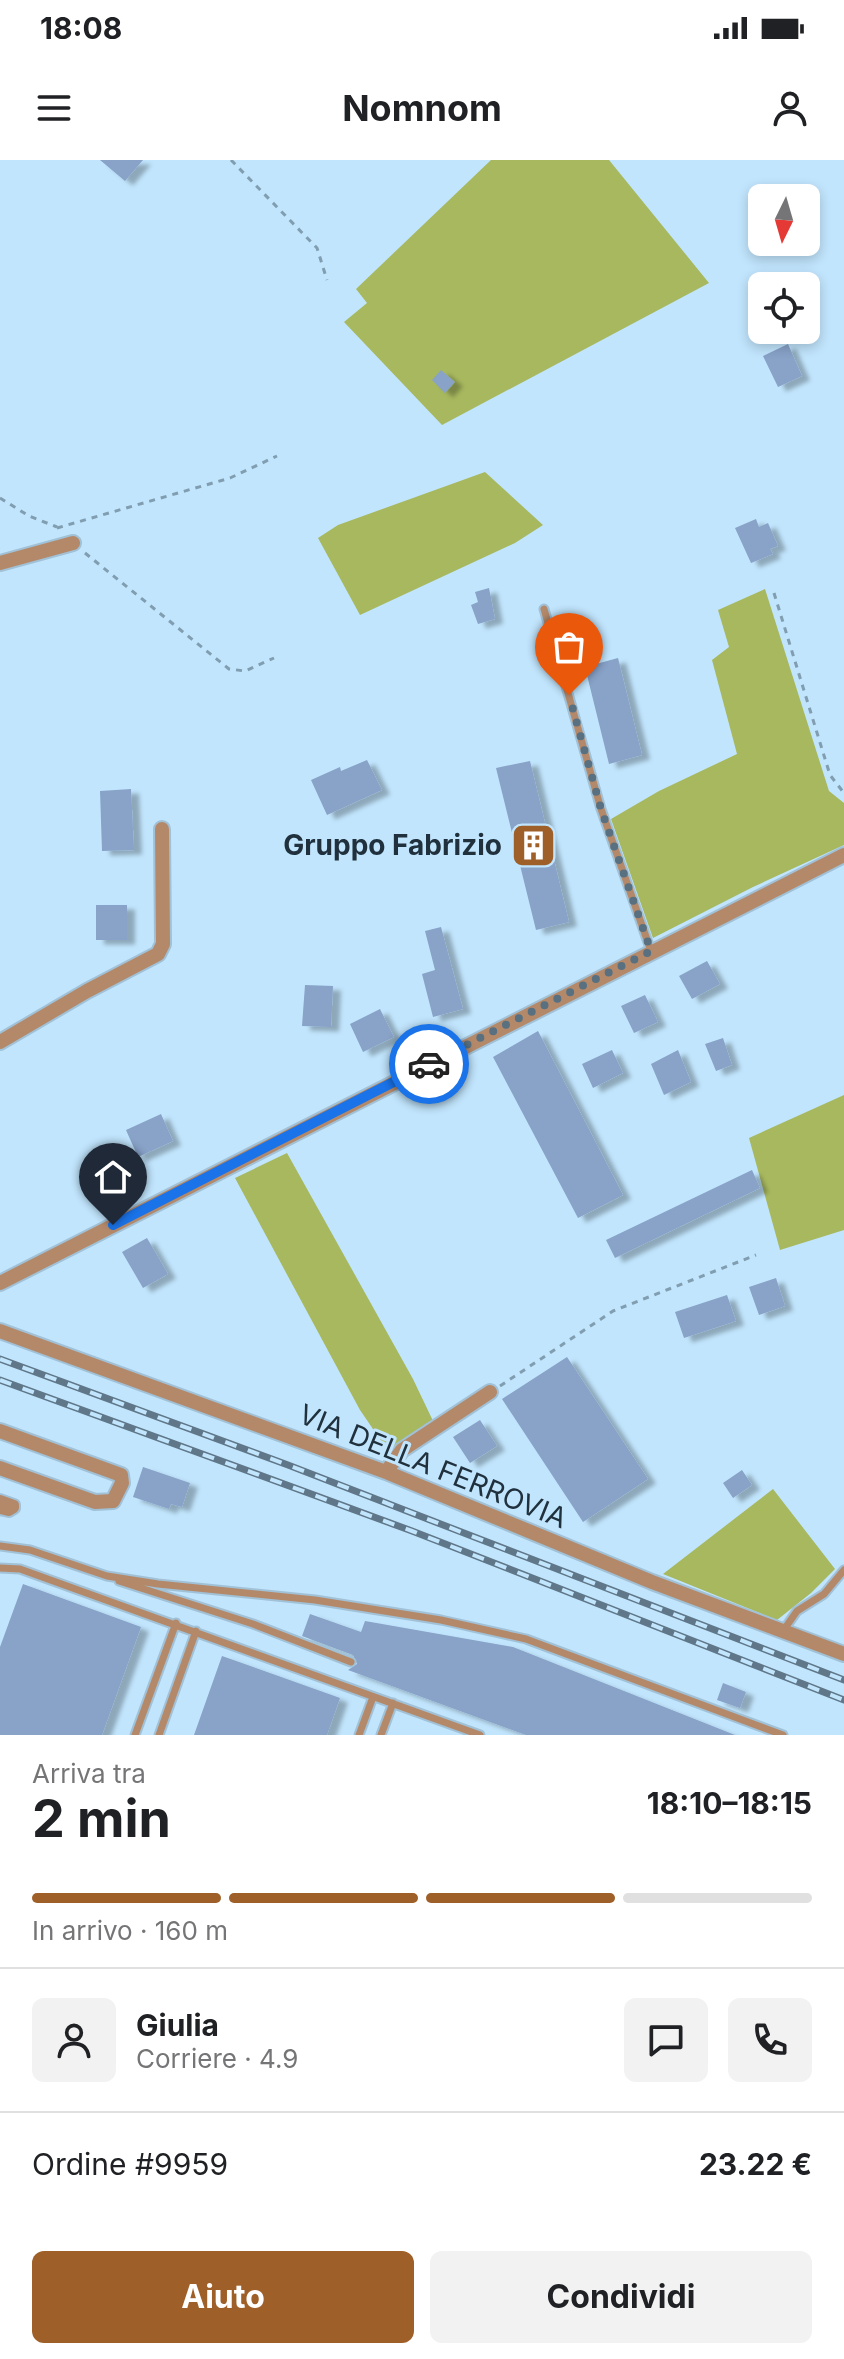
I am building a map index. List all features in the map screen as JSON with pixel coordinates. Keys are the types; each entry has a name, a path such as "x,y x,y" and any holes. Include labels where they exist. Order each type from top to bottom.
{"street":[{"path":"0,563 73,543"},
{"path":"0,1042 158,954 163,944 162,829"},
{"path":"0,1283 844,855"},
{"name":"VIA DELLA FERROVIA","path":"0,1331 386,1472 652,1582 844,1654"},
{"path":"386,1472 402,1450 490,1392"},
{"path":"0,1431 121,1475 122,1483 113,1501 95,1502 0,1468"},
{"path":"0,1500 14,1505 9,1511 0,1509"}],"lane":[{"path":"544,609 601,809 651,951"},
{"path":"0,1546 30,1550 253,1624 351,1662"},
{"path":"0,1568 20,1569 176,1623 480,1735"},
{"path":"783,1631 797,1611 824,1594 844,1570"},
{"path":"107,1576 315,1600 441,1620 526,1639 783,1735"},
{"path":"135,1735 176,1623"},
{"path":"159,1735 196,1631"},
{"path":"359,1735 373,1697"},
{"path":"381,1735 393,1703"}],"path":[{"path":"231,160 317,248 327,280"},
{"path":"57,528 230,478 277,456"},
{"path":"0,498 29,516 56,525 60,536 55,549"},
{"path":"73,543 229,669 245,671 274,658"},
{"path":"774,593 830,775 844,793"},
{"path":"490,1392 613,1311 756,1255"}],"green space":[{"path":"491,160 609,160 709,283 442,425 344,322 367,303 356,289"},
{"path":"485,472 543,525 515,543 360,615 318,538 338,525"},
{"path":"765,589 829,791 844,803 844,845 653,938 611,819 659,791 737,754 712,660 729,647 718,610"},
{"path":"844,1095 844,1230 780,1250 749,1138"},
{"path":"287,1153 413,1379 434,1423 388,1451 360,1410 235,1178"},
{"path":"773,1489 835,1569 777,1620 663,1574"}],"building":[{"path":"100,160 143,160 125,181"},
{"path":"788,344 802,376 778,387 763,356"},
{"path":"441,370 455,382 445,393 432,380"},
{"path":"756,519 759,527 768,523 778,546 770,549 773,554 751,563 735,528"},
{"path":"489,588 495,619 478,624 471,605 478,602 475,592"},
{"path":"618,658 642,755 609,764 585,667"},
{"path":"367,760 382,790 327,815 311,780 340,767 341,771"},
{"name":"Gruppo Fabrizio","path":"530,761 569,922 536,930 496,768"},
{"path":"131,789 134,850 102,851 100,791"},
{"path":"96,905 127,905 127,940 96,940"},
{"path":"441,927 463,1009 433,1017 422,974 435,970 425,931"},
{"path":"707,961 720,984 692,999 679,976"},
{"path":"305,985 333,986 331,1027 302,1026"},
{"path":"645,995 658,1022 634,1033 621,1006"},
{"path":"380,1009 394,1037 363,1052 350,1024"},
{"path":"538,1031 623,1195 578,1218 493,1057"},
{"path":"723,1038 732,1065 716,1071 705,1044"},
{"path":"612,1050 623,1073 593,1088 582,1064"},
{"path":"678,1050 691,1082 664,1095 651,1064"},
{"path":"161,1114 173,1141 138,1157 126,1130"},
{"path":"752,1170 760,1188 615,1258 606,1240"},
{"path":"147,1238 168,1274 143,1288 122,1252"},
{"path":"776,1278 785,1306 759,1315 749,1287"},
{"path":"727,1295 736,1321 684,1338 675,1312"},
{"path":"567,1357 648,1479 583,1522 502,1399"},
{"path":"480,1420 497,1446 470,1463 453,1437"},
{"path":"143,1467 190,1483 182,1507 171,1504 169,1509 133,1497"},
{"path":"742,1470 752,1485 733,1498 723,1483"},
{"path":"23,1584 141,1627 102,1735 0,1735 0,1647"},
{"path":"310,1614 361,1632 365,1621 513,1647 735,1735 526,1735 348,1670 357,1664 353,1655 302,1636"},
{"path":"222,1656 340,1698 327,1735 194,1735"},
{"path":"723,1683 746,1692 740,1708 717,1700"}],"railway":[{"path":"0,1359 288,1465 844,1680"},
{"path":"0,1380 412,1531 844,1700"}],"way so far":[{"path":"429,1064 651,951 601,809 569,695"}],"place":[{"name":"Gruppo Fabrizio","path":"533,845"}],"route":[{"path":"113,1225 429,1064"}]}
